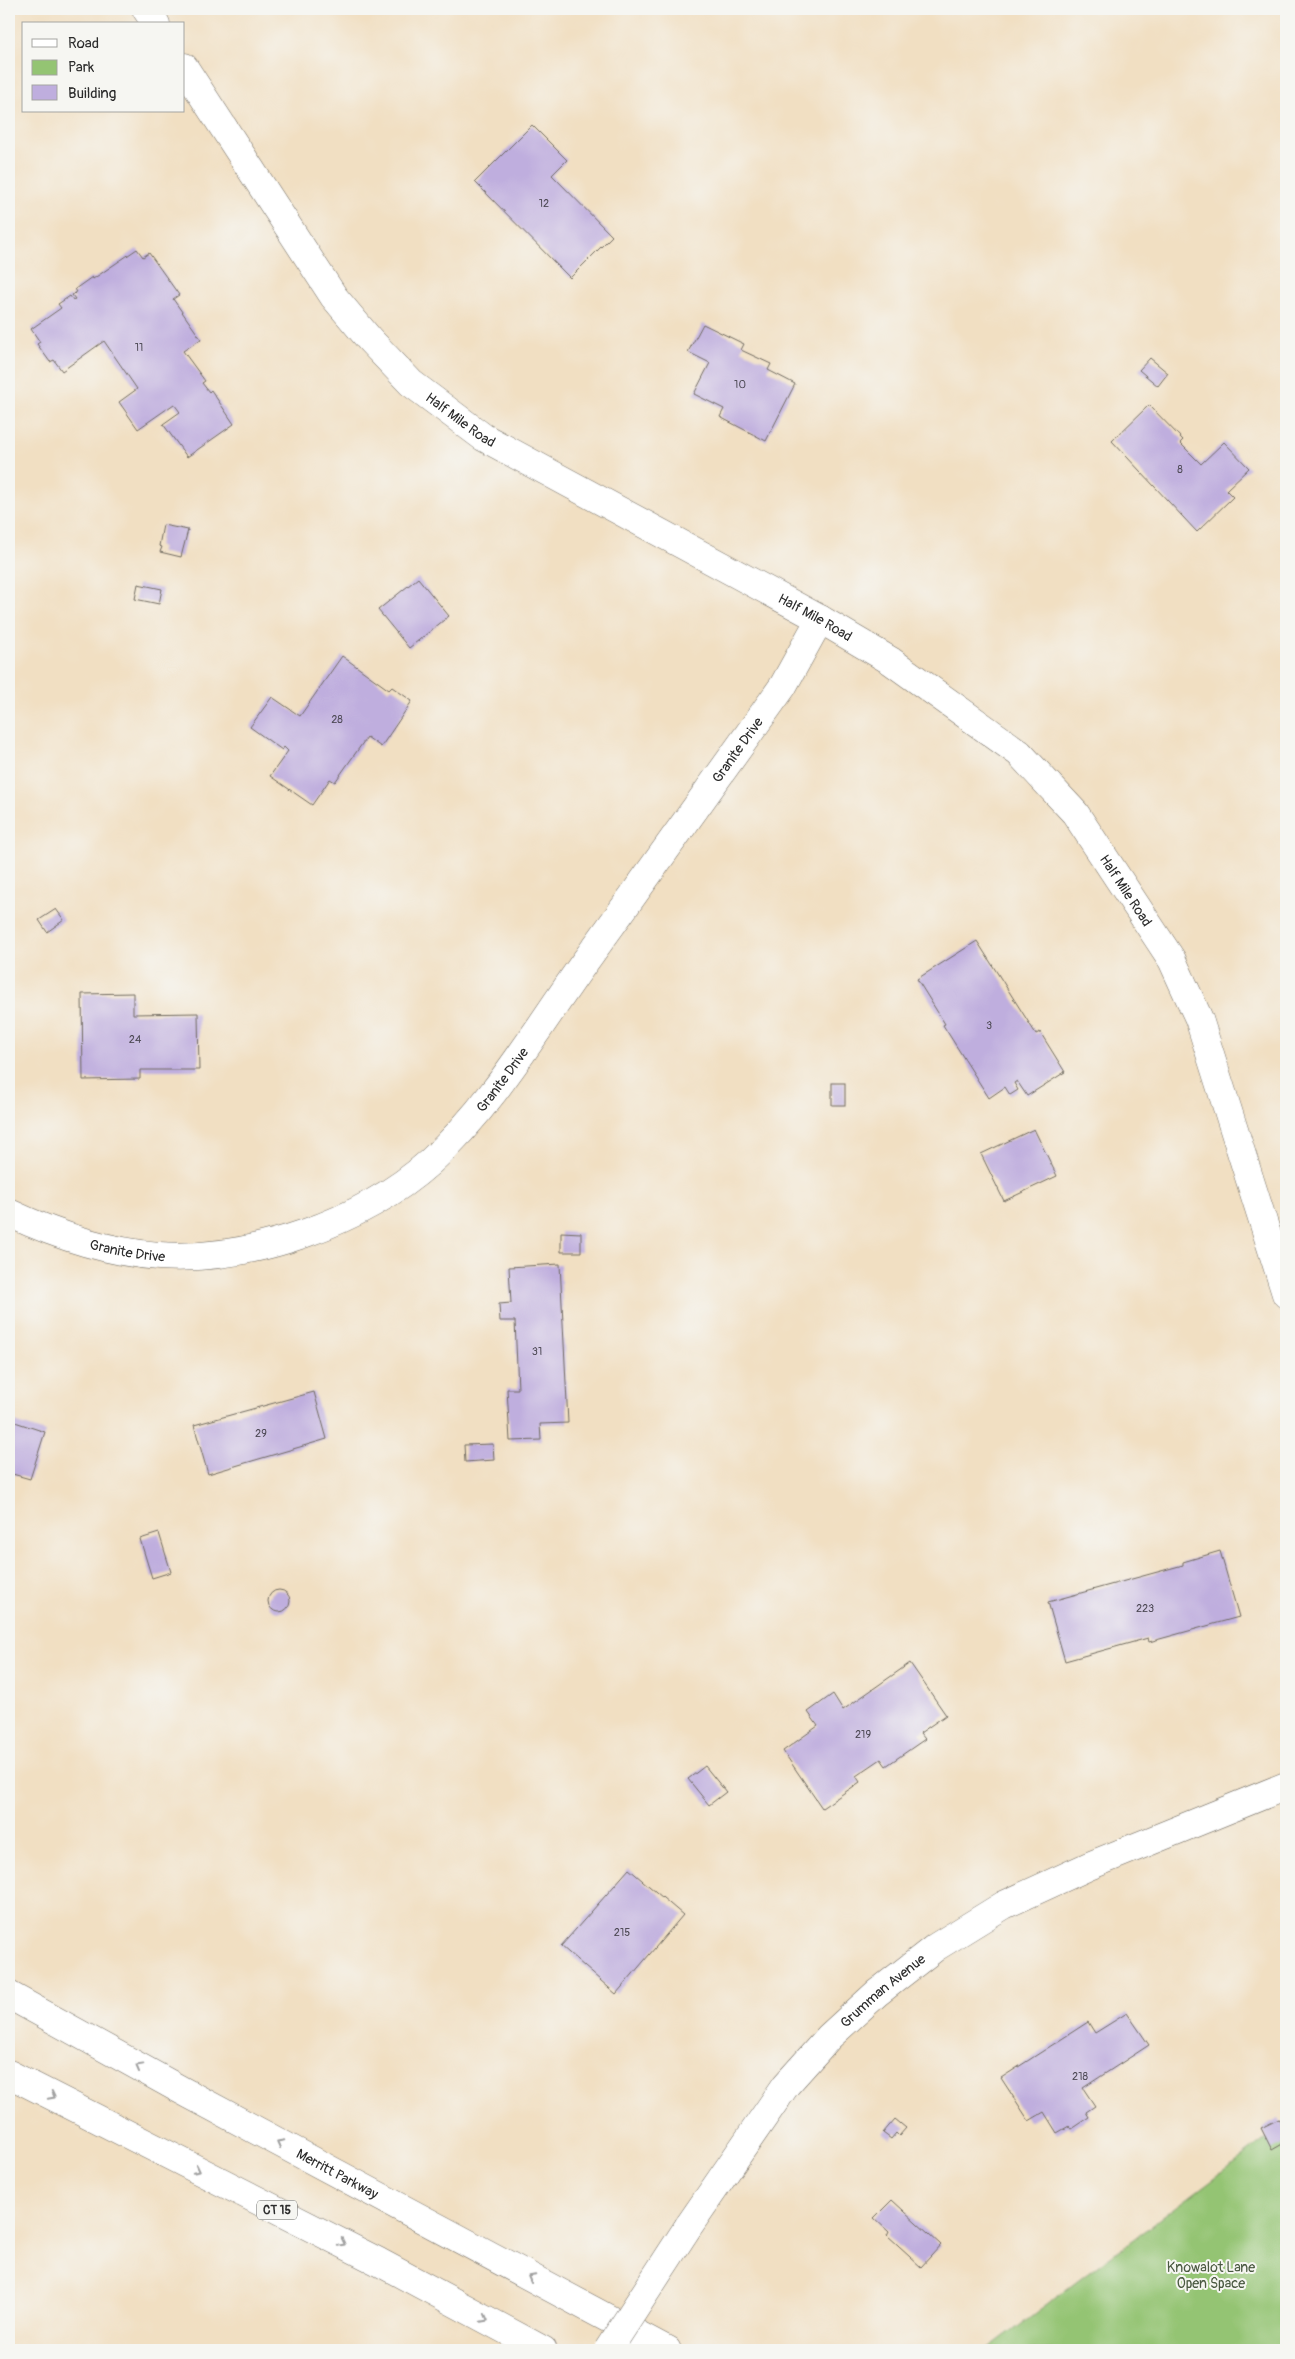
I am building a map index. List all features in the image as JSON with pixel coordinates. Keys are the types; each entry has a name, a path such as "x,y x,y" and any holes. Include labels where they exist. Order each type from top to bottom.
{"main road":[{"path":"146,9 155,22"},
{"name":"Half Mile Road","path":"185,69 334,297 370,340 411,383 483,437 891,660 1019,753 1075,813 1172,960 1199,1019 1286,1294"},
{"name":"Granite Drive","path":"9,1213 51,1232 122,1250 160,1256 212,1254 266,1244 312,1231 348,1216 403,1182 429,1163 492,1094 783,686 820,620"},
{"name":"Grumman Avenue","path":"608,2350 688,2227 786,2085 829,2037 877,1993 936,1946 1004,1905 1072,1873 1286,1786"},
{"name":"Merritt Parkway","path":"9,1995 181,2090 667,2350"},
{"name":"CT 15","path":"9,2074 379,2262 543,2350"}],"green space":[{"name":"Knowalot Lane Open Space","path":"1286,2124 1286,2350 986,2350"}],"building":[{"path":"532,125 567,160 552,175 612,236 570,278 475,182"},
{"path":"137,249 143,257 149,253 179,295 173,299 201,339 183,351 205,381 202,383 209,392 211,390 234,424 187,457 163,424 180,412 174,404 138,429 119,402 137,389 104,341 62,371 54,360 50,362 37,344 40,342 31,329 61,308 58,304 70,296 73,300 75,299 72,295 77,292 75,289"},
{"path":"703,324 744,344 741,350 771,364 768,370 795,384 766,441 720,417 724,409 694,394 710,363 688,352"},
{"path":"1150,358 1168,373 1158,386 1139,370"},
{"path":"1149,405 1183,440 1180,443 1201,464 1224,442 1249,468 1226,490 1233,497 1197,532 1112,441"},
{"path":"163,525 188,530 181,557 160,552 162,547 159,546"},
{"path":"418,578 449,616 409,648 378,610"},
{"path":"138,584 162,589 159,604 135,599"},
{"path":"342,656 389,690 392,687 412,701 381,747 367,737 335,782 330,779 312,805 270,776 288,751 284,747 282,750 250,727 272,697 300,716"},
{"path":"56,909 64,920 47,932 39,920"},
{"path":"977,941 1036,1034 1040,1032 1065,1072 1027,1096 1017,1081 1014,1083 1018,1090 1010,1095 1005,1087 989,1098 943,1025 945,1024 917,979"},
{"path":"133,993 133,1014 198,1013 199,1070 140,1070 140,1079 83,1080 82,994"},
{"path":"832,1083 845,1083 845,1105 832,1105"},
{"path":"1034,1129 1057,1176 1004,1201 981,1154"},
{"path":"561,1232 581,1233 581,1252 561,1252"},
{"path":"560,1264 568,1423 540,1424 541,1440 510,1441 507,1389 518,1389 515,1321 500,1321 499,1304 511,1303 509,1267"},
{"path":"314,1392 327,1439 208,1474 194,1425"},
{"path":"9,1420 45,1432 30,1479 9,1473"},
{"path":"493,1444 494,1460 465,1462 464,1445"},
{"path":"159,1533 171,1572 152,1578 140,1539"},
{"path":"1220,1551 1239,1617 1149,1642 1148,1638 1065,1661 1048,1602 1183,1565 1183,1562"},
{"path":"279,1590 289,1597 290,1601 283,1611 279,1612 269,1605 268,1601 275,1591"},
{"path":"910,1663 946,1715 920,1733 925,1739 886,1766 881,1759 856,1776 860,1782 822,1808 783,1751 818,1726 808,1712 833,1694 843,1710"},
{"path":"705,1766 726,1792 709,1805 688,1779"},
{"path":"629,1869 683,1915 616,1994 561,1946"},
{"path":"1127,2013 1149,2045 1083,2088 1095,2106 1086,2112 1089,2117 1071,2129 1069,2126 1057,2133 1044,2112 1029,2121 1001,2078 1088,2022 1095,2033"},
{"path":"895,2119 906,2128 899,2136 896,2133 891,2139 883,2133"},
{"path":"1279,2119 1286,2133 1286,2142 1272,2150 1261,2128"},
{"path":"892,2200 941,2245 921,2267 887,2236 889,2232 874,2218"}]}
